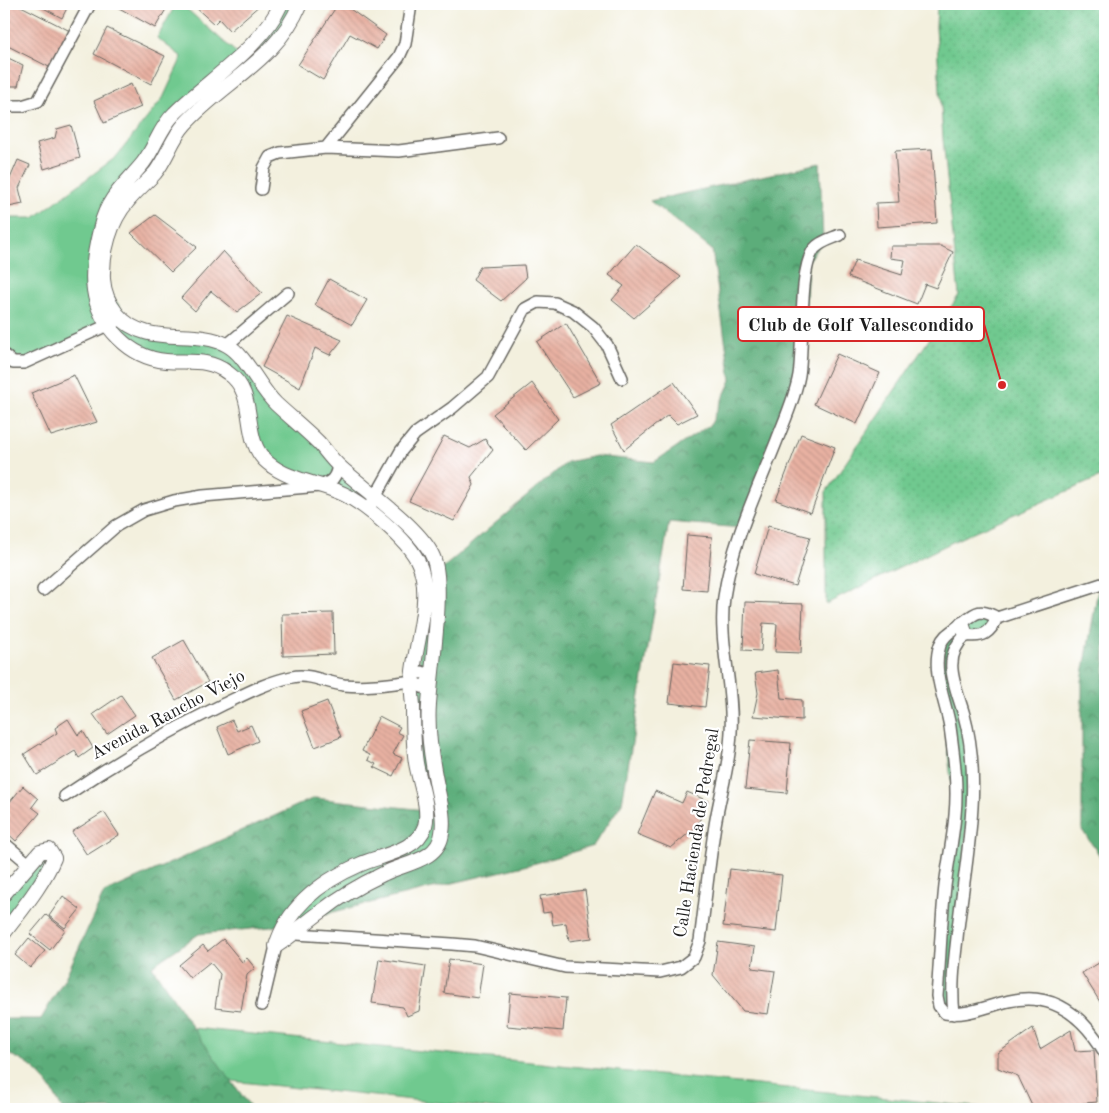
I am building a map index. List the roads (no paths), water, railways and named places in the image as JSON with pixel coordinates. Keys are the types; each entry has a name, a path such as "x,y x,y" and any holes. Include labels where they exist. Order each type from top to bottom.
{"street":[{"path":"4,106 22,106 38,101 90,4"},
{"path":"276,946 296,934 320,912 364,883 399,866 427,857 439,847 443,832 442,815 431,754 428,716 438,597 437,573 433,556 409,526 372,503 355,499 278,471 258,454 252,440 246,396 239,380 225,370 208,362 148,358 121,342 103,283 103,263 112,226 126,202 163,162 201,100 265,31 281,4"},
{"path":"262,1005 281,928 302,901 322,885 359,864 411,845 420,836 426,823 416,760 412,681 421,625 423,576 419,563 410,549 372,503 319,444 269,397 241,357 227,345 194,338 150,334 115,322 99,309 93,289 94,266 101,222 114,194 144,162 172,116 201,100 284,36 300,4"},
{"path":"326,148 399,57 405,44 412,4"},
{"path":"261,189 264,168 270,157 280,153 326,148 399,151 498,138"},
{"name":"Calle Hacienda de Pedregal","path":"281,928 296,934 475,946 565,967 589,969 660,972 681,967 694,957 700,942 715,825 730,758 731,706 722,621 730,568 741,528 789,409 798,380 803,354 805,274 808,260 823,241 840,235"},
{"path":"227,345 288,293"},
{"path":"372,503 401,451 415,434 459,404 488,377 525,309 538,302 555,302 574,311 593,327 607,346 622,378"},
{"path":"4,355 13,363 24,363 115,322"},
{"path":"43,590 116,526 144,510 174,500 203,496 320,486 331,482 336,474 338,465"},
{"path":"1105,583 997,618 992,629 985,635 976,637 964,630 948,633 940,644 938,657 939,678 954,762 955,813 945,887 937,996 939,1006 945,1013 954,1014 966,1014 1011,1001 1041,1000 1063,1007 1080,1019 1092,1031 1105,1053"},
{"path":"954,1014 952,984 971,814 971,765 965,719 952,671 951,656 964,630 968,617 976,613 988,612 997,618"},
{"name":"Avenida Rancho Viejo","path":"65,796 121,758 187,722 264,684 294,676 314,677 341,684 366,687 412,681 422,687 431,678"},
{"path":"4,843 29,864"},
{"path":"4,894 40,852 49,850 54,858 37,889 4,933"}],"place":[{"name":"Club de Golf Vallescondido","path":"1002,385"}]}
